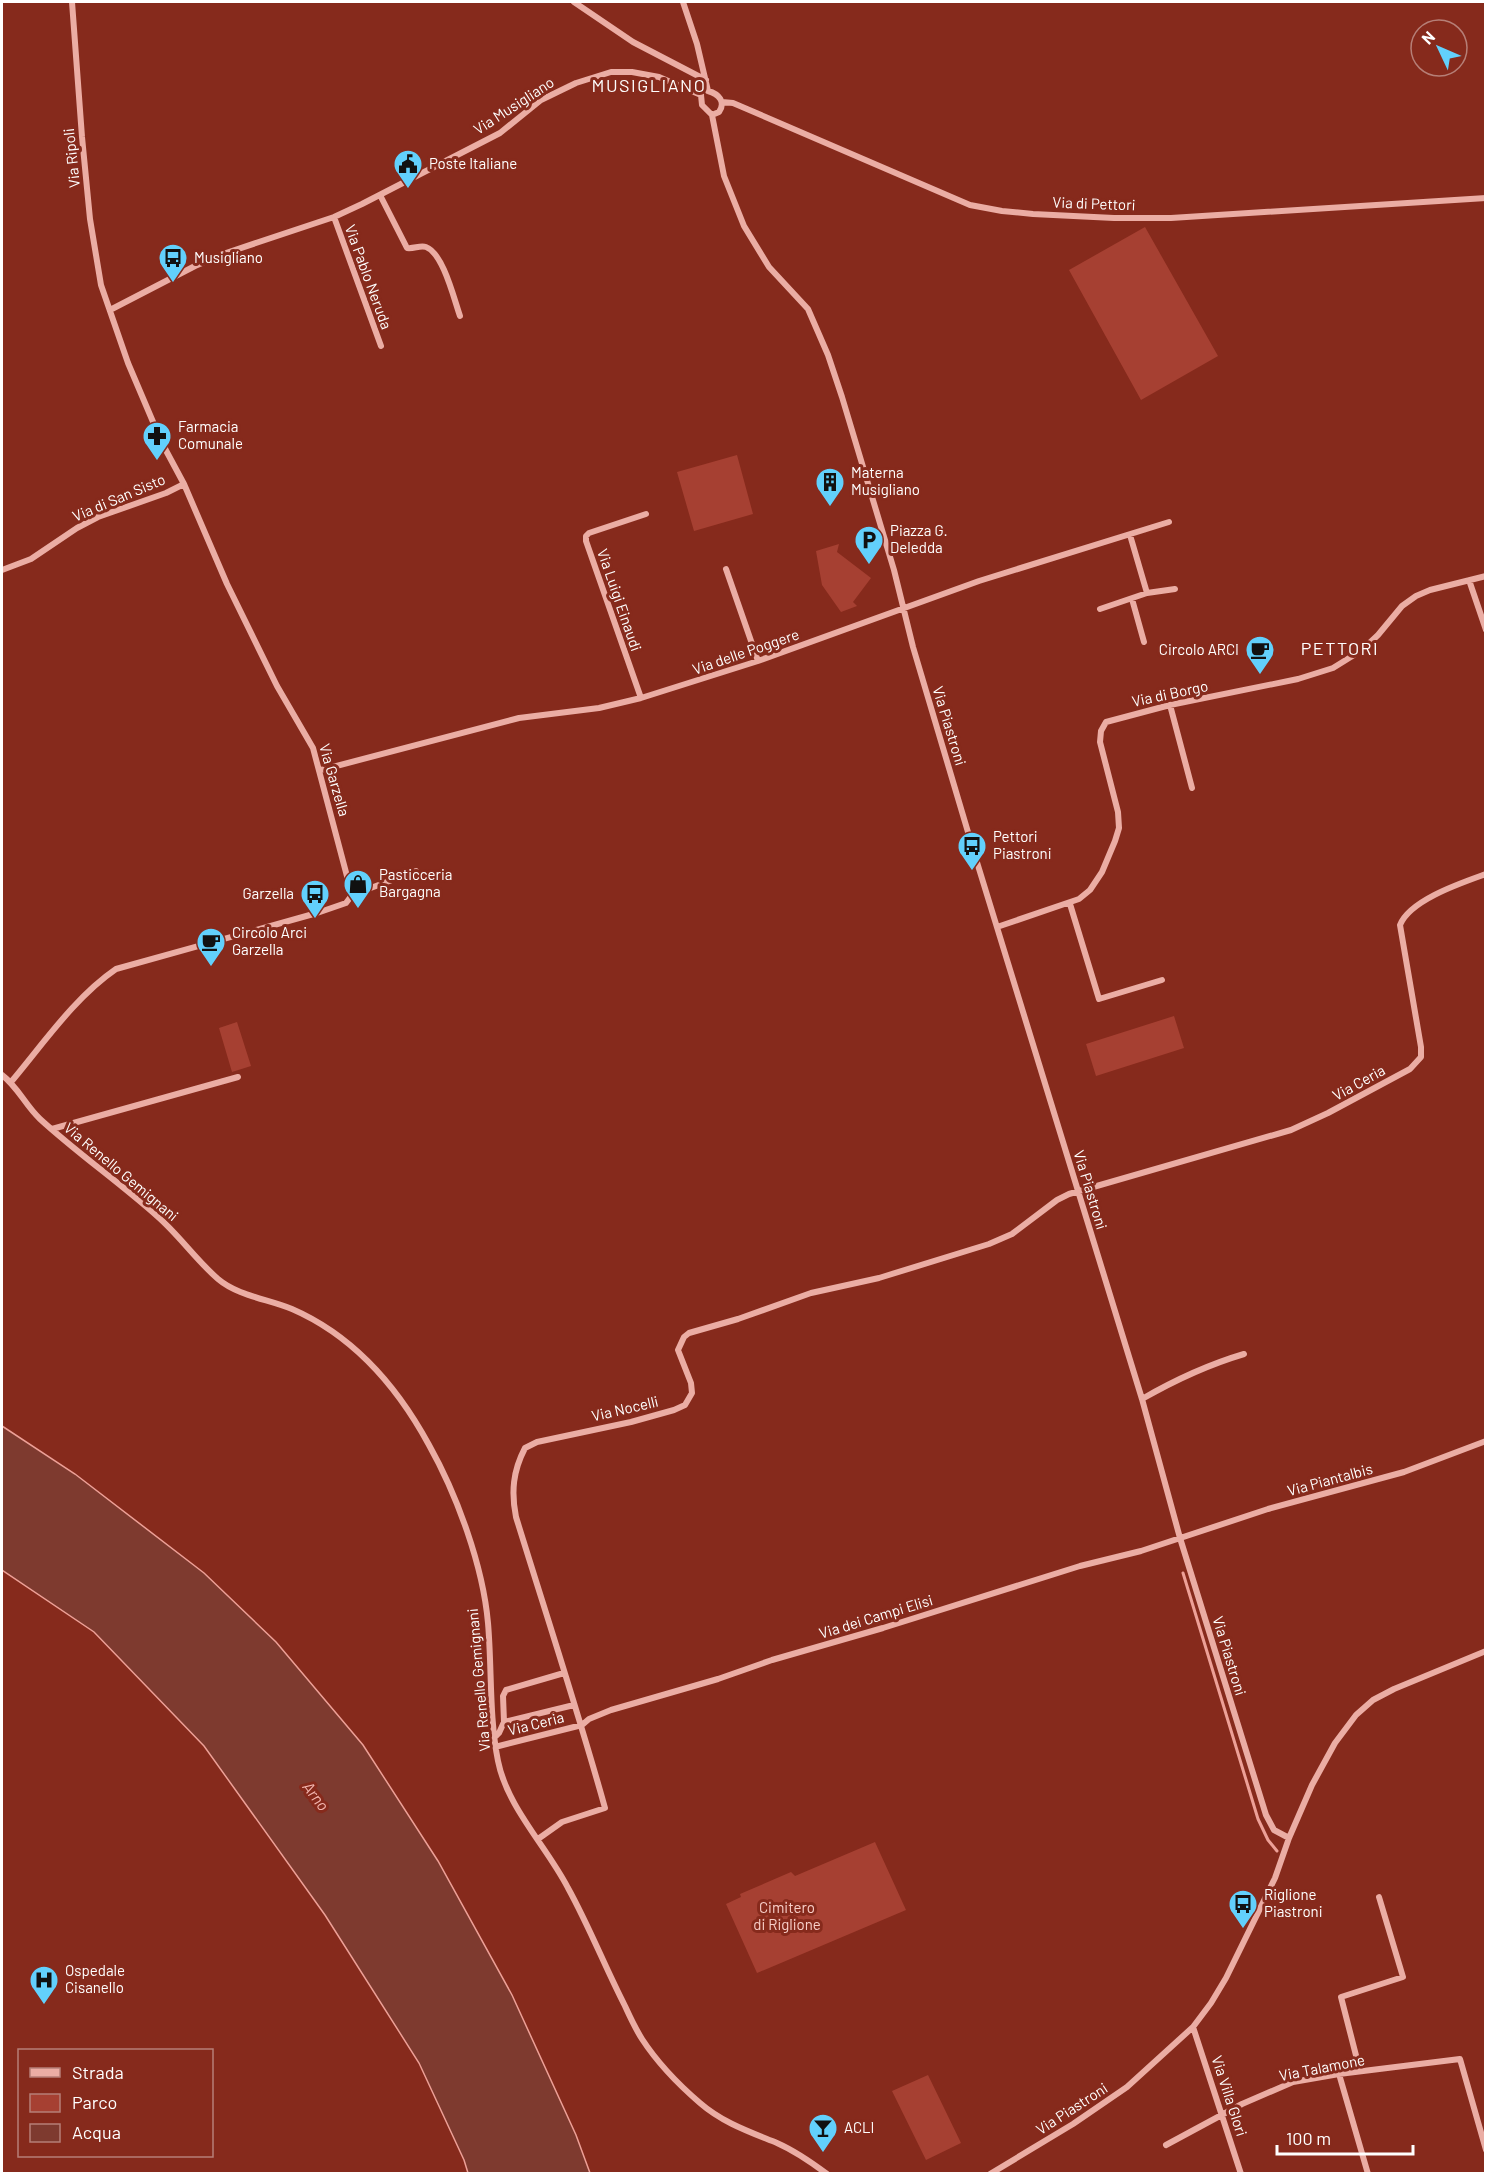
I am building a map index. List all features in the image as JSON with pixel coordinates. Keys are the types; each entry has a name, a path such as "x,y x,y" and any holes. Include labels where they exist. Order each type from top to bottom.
{"street":[{"name":"Via Ripoli","path":"72,2 90,219 101,285 110,310"},
{"path":"574,2 633,42 705,80"},
{"path":"683,2 697,44 708,91 718,96 722,102 719,112 712,115 702,105 701,95 708,91"},
{"name":"Via Musigliano","path":"110,310 223,254 333,217 381,195 500,133 548,96 594,77 611,72 632,72 659,77 701,95"},
{"name":"Via di Pettori","path":"722,102 733,103 970,205 1002,211 1114,218 1171,218 1485,198"},
{"name":"Via Piastroni","path":"712,115 724,176 744,226 769,267 808,309 824,346 880,521 903,608 997,927 1142,1399 1180,1538 1268,1820 1274,1830 1289,1838 1278,1872 1226,1978 1193,2027 1127,2087 1073,2124 990,2174"},
{"path":"381,195 407,248 428,247 438,259 460,316"},
{"name":"Via Pablo Neruda","path":"333,217 381,346"},
{"name":"Via Garzella","path":"110,310 128,363 162,443 184,484 227,584 277,686 313,748 321,771 352,895"},
{"name":"Via di San Sisto","path":"2,570 31,559 76,528 98,517 166,493 184,484"},
{"name":"Via Luigi Einaudi","path":"641,698 586,536 589,532 646,514"},
{"name":"Via delle Poggere","path":"321,771 519,718 599,708 641,698 758,661 1008,572 1169,522"},
{"path":"1130,535 1147,593"},
{"path":"726,569 758,661"},
{"name":"Via di Borgo","path":"997,927 1070,904 1086,895 1094,885 1112,850 1119,828 1118,812 1101,748 1100,736 1106,722 1114,718 1170,705 1298,679 1333,668 1362,650 1402,606 1416,596 1430,590 1485,576"},
{"path":"1469,580 1485,630"},
{"path":"1100,609 1147,593 1175,589"},
{"path":"1132,599 1144,642"},
{"path":"1170,705 1192,788"},
{"path":"11,1082 64,1019 95,986 116,969 317,913 346,903 352,895 416,871"},
{"name":"Via Ceria","path":"1078,1191 1240,1147 1291,1130 1410,1069 1421,1057 1421,1047 1401,925 1403,918 1419,904 1485,874"},
{"path":"1070,904 1099,999 1162,980"},
{"name":"Via Renello Gemignani","path":"2,1075 11,1082 31,1109 52,1129 78,1153 162,1220 221,1281 237,1290 291,1308 314,1319 344,1339 370,1363 407,1408 427,1442 461,1513 480,1580 488,1622 494,1738 502,1778 511,1797 568,1887 639,2035 659,2061 701,2104 719,2118 794,2152 827,2174"},
{"path":"52,1129 238,1077"},
{"name":"Via Nocelli","path":"538,1839 562,1822 605,1808 582,1725 513,1506 513,1482 516,1468 525,1448 537,1442 630,1422 685,1405 692,1393 691,1383 678,1350 684,1337 689,1333 738,1319 811,1293 879,1278 989,1244 1012,1234 1057,1200 1078,1191"},
{"path":"1142,1399 1211,1364 1244,1354"},
{"name":"Via Piantalbis","path":"1180,1538 1268,1509 1417,1468 1485,1441"},
{"name":"Via dei Campi Elisi","path":"582,1725 589,1719 610,1710 1180,1538"},
{"path":"1289,1838 1308,1793 1329,1753 1352,1720 1367,1705 1394,1689 1485,1651"},
{"path":"494,1738 500,1733 504,1722 503,1696 506,1690 564,1673"},
{"path":"504,1722 574,1705"},
{"name":"Via Ceria","path":"495,1747 582,1725"},
{"path":"1359,2071 1341,1997 1403,1977 1379,1897"},
{"name":"Via Villa Glori","path":"1193,2027 1241,2174"},
{"name":"Via Talamone","path":"1166,2145 1287,2084 1359,2071 1460,2060 1485,2150"},
{"path":"1339,2074 1368,2174"}],"green space":[{"path":"1145,227 1218,356 1141,400 1069,270"},
{"path":"737,455 753,514 694,531 677,472"},
{"path":"839,544 837,552 871,578 853,602 857,606 841,612 822,585 816,551"},
{"path":"1174,1016 1184,1048 1096,1076 1086,1044"},
{"path":"237,1022 251,1066 232,1072 219,1028"},
{"name":"Cimitero di Riglione","path":"875,1842 906,1910 757,1973 726,1904 741,1897 740,1894 791,1872 795,1876"},
{"path":"928,2075 961,2143 926,2160 892,2091"}],"water":[{"name":"Arno","path":"2,1426 75,1474 204,1573 276,1642 363,1745 438,1861 512,1995 576,2135 590,2173 468,2173 419,2063 325,1915 204,1746 94,1632 2,1570"}],"waterway":[{"path":"1183,1573 1258,1819 1268,1840 1277,1851"}],"place":[{"name":"Poste Italiane","path":"408,190"},
{"name":"Musigliano","path":"173,284"},
{"name":"Farmacia Comunale","path":"157,462"},
{"name":"Materna Musigliano","path":"830,508"},
{"name":"Piazza G. Deledda","path":"869,566"},
{"name":"Circolo ARCI","path":"1260,676"},
{"name":"Pettori Piastroni","path":"972,872"},
{"name":"Pasticceria Bargagna","path":"358,910"},
{"name":"Garzella","path":"315,920"},
{"name":"Circolo Arci Garzella","path":"211,968"},
{"name":"Riglione Piastroni","path":"1243,1930"},
{"name":"Ospedale Cisanello","path":"44,2006"},
{"name":"ACLI","path":"823,2154"}],"district":[{"name":"MUSIGLIANO","path":"649,86"},
{"name":"PETTORI","path":"1340,649"}]}
